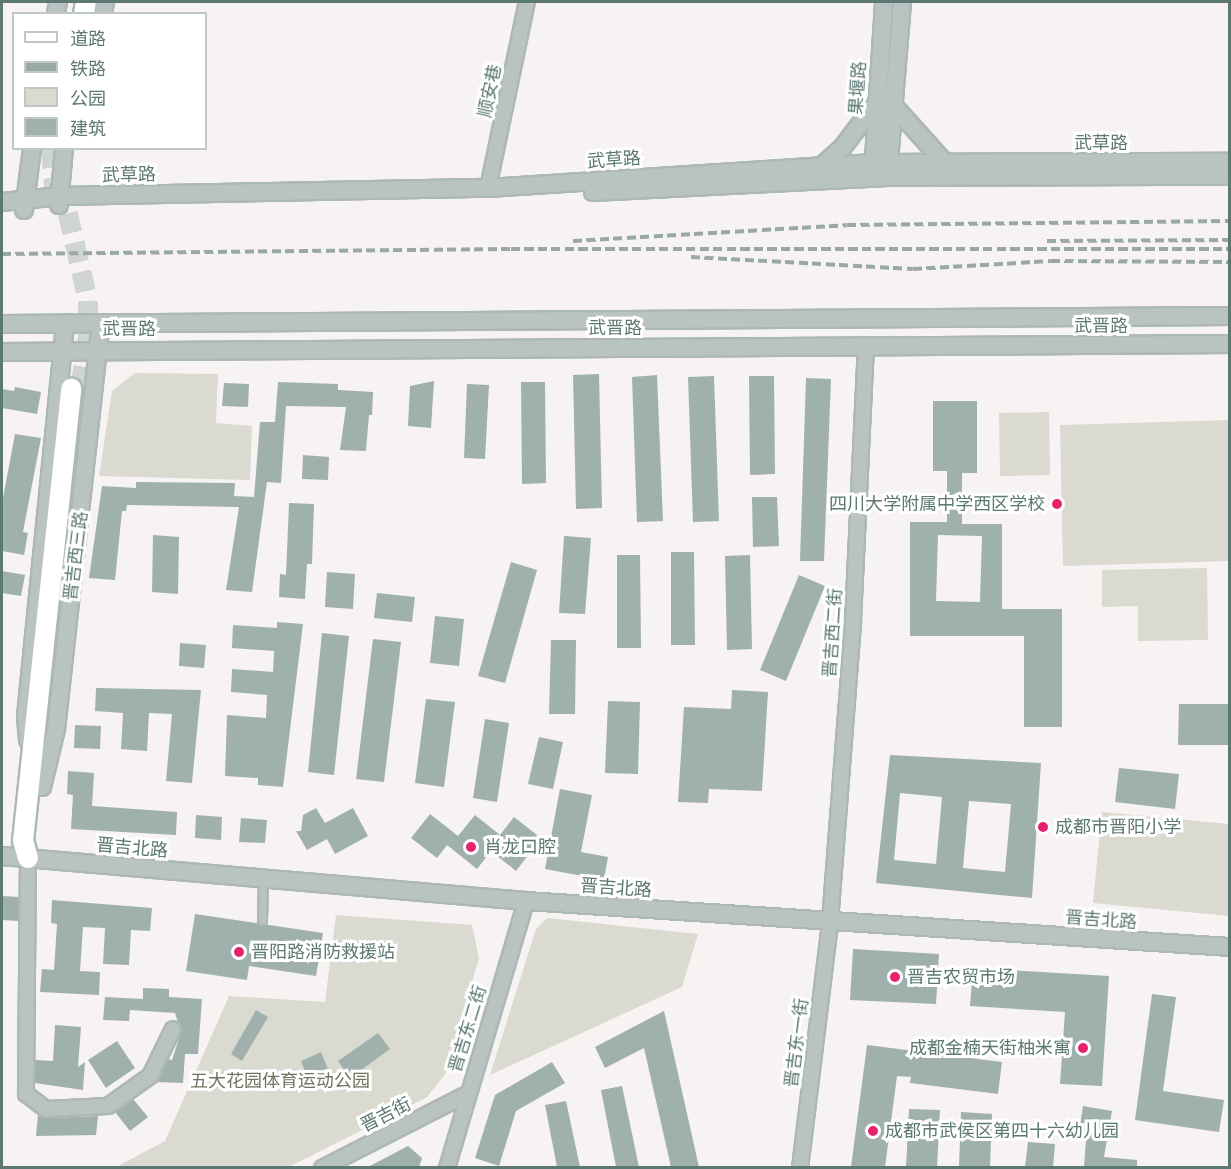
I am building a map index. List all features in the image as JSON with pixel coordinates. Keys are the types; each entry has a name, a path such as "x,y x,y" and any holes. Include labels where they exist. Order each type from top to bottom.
{"main road":[{"name":"晋吉西三路","path":"28,858 23,841 36,785 76,390"}],"street":[{"name":"顺安巷","path":"488,188 527,2"},
{"name":"果堰路","path":"880,170 885,103 884,2"},
{"name":"果堰路","path":"885,103 902,2"},
{"path":"822,166 885,103 945,163"},
{"path":"23,206 32,150"},
{"path":"60,201 64,150"},
{"name":"武草路","path":"60,201 477,199 880,170 945,163 1230,162"},
{"name":"武草路","path":"2,211 60,201 488,188 822,166 880,170 1230,176"},
{"name":"武草路","path":"2,202 23,206"},
{"name":"武晋路","path":"2,324 1230,316"},
{"name":"晋吉西三路","path":"36,785 26,716 65,323"},
{"name":"晋吉西三路","path":"36,785 56,729 101,323"},
{"name":"武晋路","path":"2,352 100,348 1230,344"},
{"name":"晋吉西二街","path":"830,922 853,620 866,347"},
{"name":"晋吉北路","path":"2,856 526,901 1230,947"},
{"path":"28,858 26,1094 46,1109 108,1106 150,1076 172,1029"},
{"name":"晋吉东二街","path":"447,1167 526,901"},
{"name":"晋吉东一街","path":"800,1167 830,922"},
{"name":"晋吉街","path":"322,1167 467,1094"}],"lane":[{"path":"262,920 263,878"}],"green space":[{"path":"135,373 218,374 216,423 252,426 250,480 99,476 112,391"},
{"path":"1049,412 1050,475 1000,476 999,413"},
{"path":"1229,420 1229,561 1063,566 1060,425"},
{"path":"1207,568 1208,640 1138,641 1138,606 1102,607 1102,570"},
{"path":"1102,812 1229,824 1229,916 1093,903"},
{"name":"五大花园体育运动公园","path":"336,915 472,925 479,958 446,1073 427,1097 289,1167 114,1168 165,1141 229,996 325,1002"},
{"path":"547,918 698,934 682,987 490,1075 536,929"}],"building":[{"path":"599,374 602,508 576,509 573,375"},
{"path":"657,375 663,521 637,522 632,377"},
{"path":"714,376 719,521 693,522 688,377"},
{"path":"749,376 774,376 775,474 750,475"},
{"path":"806,378 831,379 824,561 800,561"},
{"path":"434,381 431,428 408,426 410,386"},
{"path":"278,382 338,384 338,390 373,392 372,415 369,415 366,451 340,450 346,407 286,406 281,483 267,482 252,592 226,590 239,507 127,505 126,511 122,511 115,580 89,578 102,486 136,488 136,482 235,483 234,496 254,497 260,422 275,422"},
{"path":"521,382 545,382 546,483 522,484"},
{"path":"224,383 249,384 248,407 222,406"},
{"path":"467,384 489,385 485,459 464,458"},
{"path":"15,387 41,392 37,414 2,408 2,389 14,391"},
{"path":"933,401 977,401 977,473 962,473 962,524 1002,524 1002,609 1062,609 1062,727 1024,727 1024,636 910,636 910,522 947,522 947,471 933,471","holes":["938,535 982,536 980,602 936,601"]},
{"path":"15,434 41,438 23,532 28,533 24,555 2,551 2,503"},
{"path":"303,455 329,457 328,480 302,479"},
{"path":"752,497 777,497 779,546 753,547"},
{"path":"289,503 314,504 312,564 307,564 305,599 279,597 280,574 286,575"},
{"path":"153,535 179,537 178,594 152,592"},
{"path":"564,536 591,538 585,614 559,613"},
{"path":"671,552 694,552 695,645 671,645"},
{"path":"617,555 640,555 641,648 617,648"},
{"path":"750,555 752,649 727,650 725,556"},
{"path":"511,562 537,570 505,683 478,676"},
{"path":"2,571 25,575 21,596 2,593"},
{"path":"327,572 355,574 353,609 325,607"},
{"path":"799,575 825,586 786,681 760,670"},
{"path":"377,593 415,597 412,622 374,618"},
{"path":"435,616 464,619 459,666 430,663"},
{"path":"277,622 303,624 283,787 258,785 258,778 225,776 227,715 266,718 267,695 231,692 232,669 273,672 274,651 232,648 233,625 277,628"},
{"path":"322,633 349,636 334,775 308,772"},
{"path":"373,639 401,642 384,782 356,779"},
{"path":"551,640 576,640 575,714 549,714"},
{"path":"180,643 206,645 204,668 179,666"},
{"path":"96,688 201,690 192,783 166,781 172,714 149,713 147,751 121,749 123,713 95,711"},
{"path":"732,690 768,692 762,791 709,789 708,803 678,802 684,707 731,709"},
{"path":"426,699 455,702 444,787 415,783"},
{"path":"608,701 640,702 638,774 605,773"},
{"path":"1179,704 1230,704 1230,745 1178,745"},
{"path":"485,719 509,723 497,802 473,798"},
{"path":"75,725 101,726 100,749 74,748"},
{"path":"539,737 563,742 553,789 528,784"},
{"path":"890,755 1041,763 1032,898 876,883","holes":["900,793 942,797 936,864 894,860","969,801 1011,804 1005,872 963,868"]},
{"path":"1119,768 1179,774 1175,809 1115,802"},
{"path":"68,771 94,773 92,806 177,812 176,835 71,829 73,795 67,794"},
{"path":"560,789 592,795 581,852 608,857 604,880 545,869"},
{"path":"316,808 325,823 353,808 368,836 335,854 327,839 307,850 296,831 301,831 303,815"},
{"path":"430,814 458,836 475,815 500,835 514,817 541,838 516,871 491,851 477,869 447,845 437,858 411,838"},
{"path":"196,815 222,817 221,840 195,838"},
{"path":"241,818 267,820 265,843 239,842"},
{"path":"2,896 19,897 18,921 2,920"},
{"path":"52,900 152,908 150,931 131,930 129,965 103,964 105,928 83,927 80,971 100,972 99,995 40,992 42,969 54,970 57,924 51,923"},
{"path":"195,914 323,933 316,976 249,966 247,980 186,971"},
{"name":"晋吉农贸市场","path":"853,949 939,954 936,1004 850,1000"},
{"name":"成都金楠天街柚米寓","path":"973,968 1109,976 1102,1086 1060,1084 1065,1012 970,1006"},
{"path":"143,988 169,989 169,997 202,999 198,1054 185,1054 183,1083 157,1082 168,1059 172,1060 181,1032 175,1013 130,1010 129,1021 103,1020 105,997 143,999"},
{"path":"1152,994 1176,997 1163,1091 1224,1100 1219,1132 1135,1120"},
{"path":"256,1010 268,1017 242,1061 231,1054"},
{"path":"664,1011 699,1167 671,1167 644,1048 605,1068 595,1047"},
{"path":"55,1025 81,1027 78,1067 85,1062 83,1090 35,1083 35,1060 53,1061"},
{"path":"378,1033 390,1049 350,1078 338,1061"},
{"path":"117,1041 135,1068 106,1088 88,1060"},
{"name":"成都市武侯区第四十六幼儿园","path":"867,1045 1002,1062 998,1094 910,1083 911,1077 897,1076 885,1167 851,1167"},
{"path":"321,1052 328,1069 308,1078 301,1061"},
{"path":"552,1062 565,1083 516,1111 499,1166 475,1158 495,1095"},
{"path":"622,1086 639,1167 616,1167 601,1090"},
{"path":"133,1099 148,1117 130,1131 115,1112"},
{"path":"566,1101 580,1167 557,1167 545,1105"},
{"path":"1083,1106 1112,1111 1104,1157 1137,1160 1137,1167 1084,1167 1086,1139 1078,1138"},
{"path":"909,1109 940,1110 937,1167 906,1167"},
{"path":"961,1112 992,1114 990,1167 959,1167"},
{"path":"38,1114 46,1118 98,1116 96,1135 36,1136"},
{"path":"1028,1142 1055,1144 1053,1167 1025,1167"},
{"path":"408,1146 422,1158 419,1167 368,1167"}],"tunnel":[{"path":"51,150 55,199"},
{"path":"61,184 88,301 88,337 80,390"}],"railway":[{"path":"573,241 847,225 1230,221"},
{"path":"1047,241 1230,240"},
{"path":"2,254 511,249 1230,249"},
{"path":"691,257 913,269 1051,261 1230,262"}],"place":[{"name":"四川大学附属中学西区学校","path":"1057,504"},
{"name":"成都市晋阳小学","path":"1043,827"},
{"name":"肖龙口腔","path":"471,847"},
{"name":"晋阳路消防救援站","path":"239,952"},
{"name":"晋吉农贸市场","path":"895,977"},
{"name":"成都金楠天街柚米寓","path":"1083,1048"},
{"name":"成都市武侯区第四十六幼儿园","path":"873,1131"}]}
